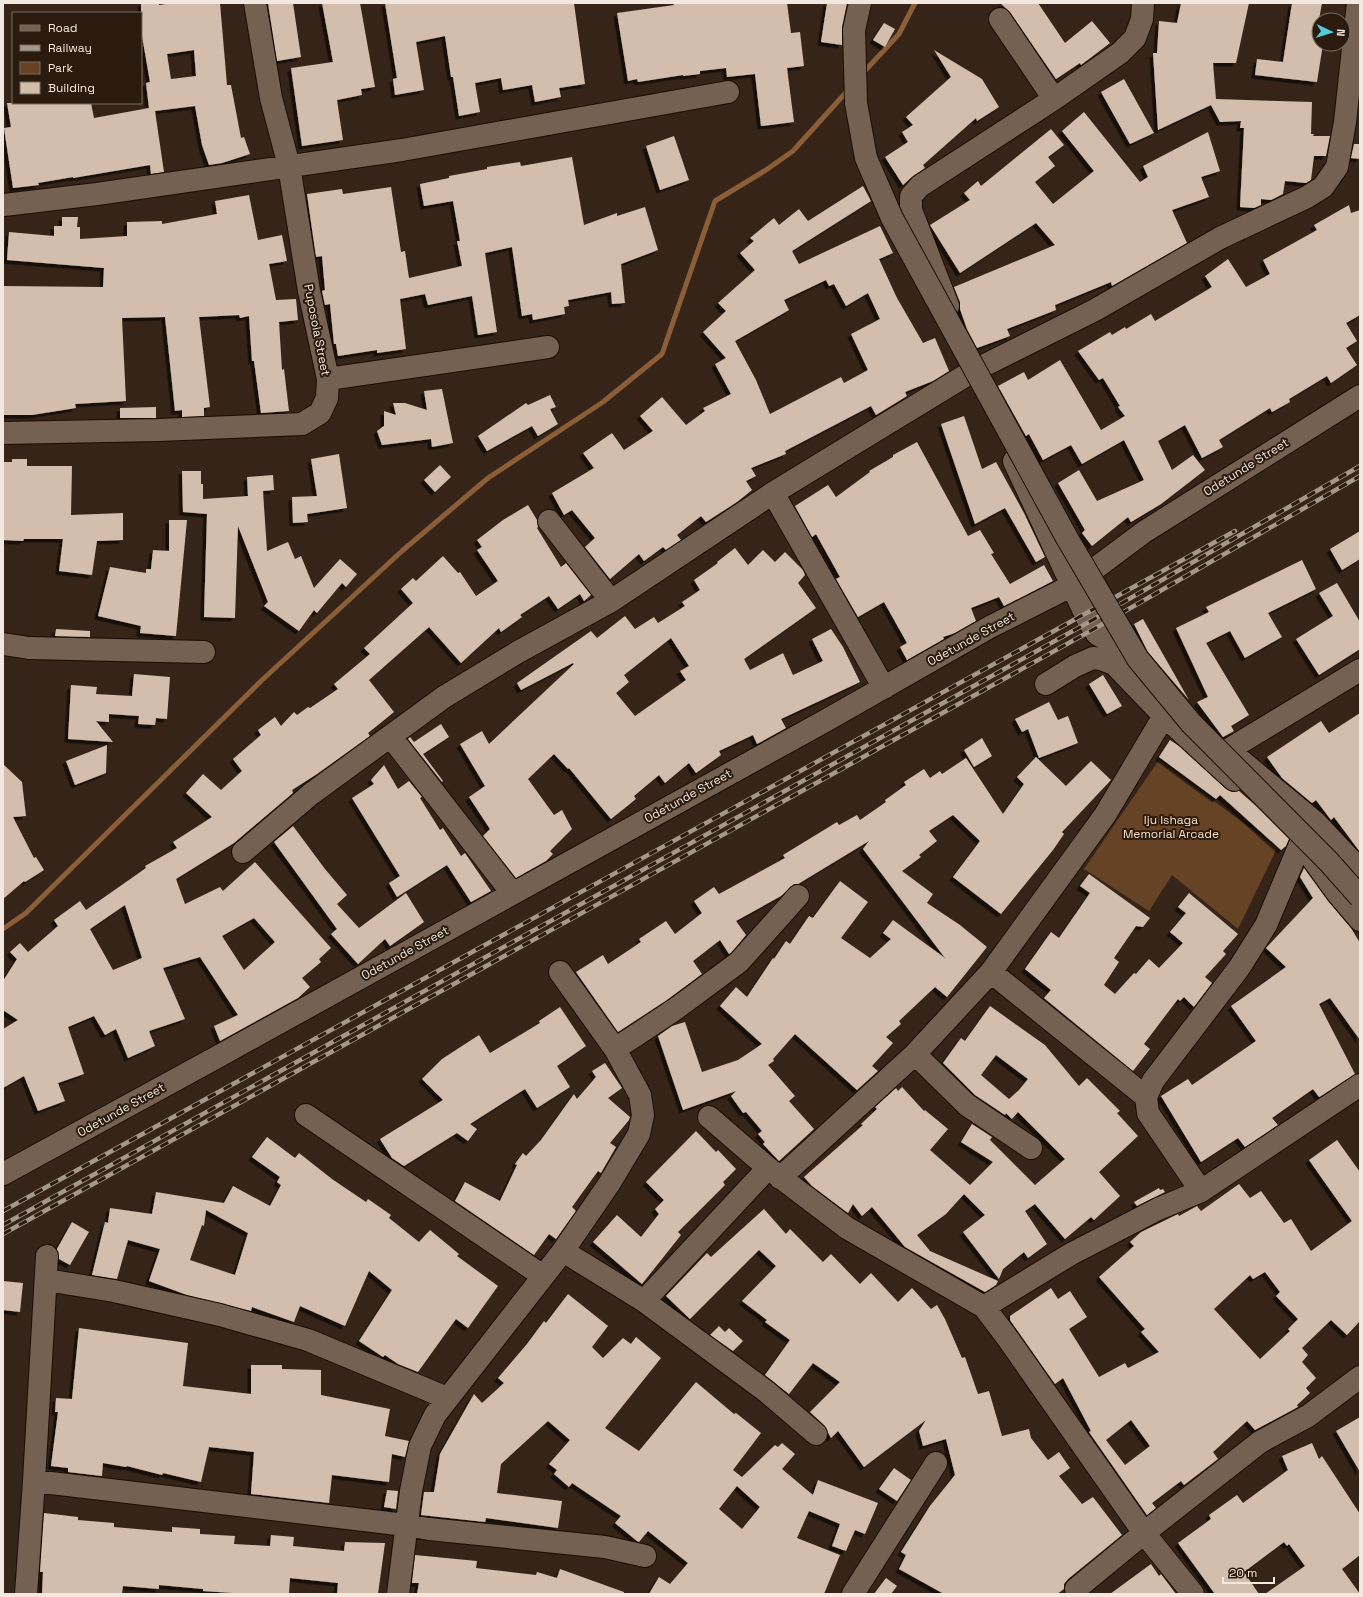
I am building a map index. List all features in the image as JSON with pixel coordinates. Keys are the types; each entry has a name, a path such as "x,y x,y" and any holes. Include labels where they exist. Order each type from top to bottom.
{"street":[{"name":"Puposola Street","path":"3,432 159,430 302,424 320,413 327,398 328,379 308,291 289,166 271,98 255,3"},
{"path":"860,3 854,30 856,103 866,158 892,218 1067,538 1138,659 1191,723 1329,862 1360,897"},
{"path":"1143,3 1142,19 1136,38 1120,53 1054,100 920,186 911,196 911,210 973,371 1073,585 1084,614 1097,634 1118,645 1228,750 1316,823 1360,870"},
{"path":"243,852 312,794 444,697 518,652 611,601 773,493 973,371 1095,310 1220,238 1307,197 1323,187 1337,167 1353,124 1358,3"},
{"path":"1000,19 1054,100"},
{"path":"3,206 402,150 728,92"},
{"path":"328,379 548,347"},
{"name":"Odetunde Street","path":"3,1174 884,688 990,627 1073,585 1144,532 1360,396"},
{"path":"773,493 884,688"},
{"path":"549,521 611,601"},
{"path":"3,644 29,648 204,652"},
{"path":"1046,684 1075,666 1093,658 1101,659 1114,664 1164,716 1277,817 1301,842 1338,894 1360,920"},
{"path":"1228,750 1360,670"},
{"path":"644,1301 774,1173 915,1054 991,972 1105,814 1164,716"},
{"path":"391,737 512,893"},
{"path":"1201,1191 1148,1113 1146,1097 1153,1081 1240,968 1266,925 1301,842"},
{"path":"616,1049 674,1010 740,962 798,896"},
{"path":"398,1594 406,1525 420,1446 435,1415 563,1251 609,1184 639,1134 643,1115 640,1095 616,1049 560,972"},
{"path":"991,972 1146,1097"},
{"path":"915,1054 967,1105 1031,1148"},
{"path":"984,1307 1071,1254 1158,1209 1201,1191 1360,1085"},
{"path":"306,1115 543,1276"},
{"path":"709,1117 774,1173 847,1228 984,1307 1144,1533 1193,1594"},
{"path":"563,1251 644,1301 767,1392 816,1434"},
{"path":"26,1594 47,1256"},
{"path":"46,1280 121,1292 220,1315 308,1340 447,1398"},
{"path":"1076,1589 1144,1533 1260,1442 1308,1416 1360,1377"},
{"path":"853,1594 936,1463"},
{"path":"34,1481 406,1525 429,1530 605,1547 645,1556"}],"green space":[{"name":"Iju Ishaga Memorial Arcade","path":"1159,760 1277,848 1238,929 1172,875 1149,911 1084,869"}],"building":[{"path":"141,3 159,3 159,5 173,3 220,3 227,85 231,85 241,138 244,137 250,154 222,163 209,165 202,145 195,106 155,111 164,172 151,174 150,165 38,183 39,185 13,188 4,128 11,127 7,103 91,104 94,118 149,108 146,83 150,82 142,36","holes":["194,50 196,76 171,79 167,54"]},
{"path":"268,3 293,3 301,57 277,61"},
{"path":"322,3 360,3 375,87 361,89 362,95 337,100 343,140 302,146 291,68 333,62"},
{"path":"385,3 574,3 585,84 559,88 561,97 535,102 532,85 503,90 501,78 475,83 480,112 459,116 445,36 416,42 424,90 395,95 393,79 397,78"},
{"path":"673,3 787,3 791,33 800,32 804,66 787,68 794,122 761,126 755,74 727,77 726,68 700,71 700,74 638,82 637,79 628,81 617,13 674,5"},
{"path":"827,3 847,3 842,27 842,45 821,42"},
{"path":"1000,3 1038,3 1065,43 1092,21 1110,43 1081,65 1080,63 1056,79 1010,12"},
{"path":"1181,3 1249,3 1236,63 1213,63 1216,99 1312,102 1311,134 1314,134 1313,136 1330,136 1326,156 1314,156 1311,180 1306,183 1285,181 1283,194 1271,200 1261,199 1261,205 1254,208 1240,207 1244,128 1240,128 1241,121 1220,122 1211,105 1158,130 1153,53 1157,53 1159,21 1177,23"},
{"path":"1292,3 1322,3 1320,12 1311,12 1311,52 1322,52 1317,82 1255,75 1257,59 1283,62"},
{"path":"884,23 895,29 885,47 873,40"},
{"path":"934,50 982,79 999,107 977,121 976,118 923,165 925,168 903,185 885,157 908,142 902,132 913,125 906,117 951,77"},
{"path":"1124,79 1154,133 1130,144 1101,92"},
{"path":"1084,112 1140,182 1148,177 1143,166 1208,132 1220,171 1201,177 1209,197 1172,210 1187,243 1112,286 1111,282 1055,305 1056,310 1007,329 1010,336 977,348 967,329 960,309 960,302 954,287 1055,245 1036,223 960,273 930,225 970,200 964,193 978,181 981,186 1051,129 1064,145 1048,157 1055,166 1035,182 1053,204 1094,171 1062,131"},
{"path":"674,136 689,180 660,190 646,146"},
{"path":"1354,144 1360,144 1360,159 1351,158"},
{"path":"572,157 584,225 617,213 617,216 645,207 658,250 621,264 625,303 612,304 611,292 568,300 569,306 564,307 565,314 533,320 532,314 522,316 512,247 485,253 497,332 478,335 472,296 428,305 425,294 400,299 406,349 377,353 377,350 338,356 336,344 334,344 330,304 325,305 322,291 325,290 322,256 316,257 307,194 342,189 343,194 391,187 401,252 405,251 409,278 462,266 457,241 460,241 453,201 424,206 420,184 449,178 449,176 487,169 487,167 520,162 521,166"},
{"path":"863,186 871,201 792,251 799,264 880,226 893,253 879,259 897,298 923,343 935,338 949,371 933,381 905,392 907,396 876,415 871,406 785,451 786,454 751,468 756,476 746,481 752,490 737,502 706,522 701,516 677,535 681,540 666,550 663,547 644,561 639,554 610,579 585,547 595,538 572,510 564,515 552,493 594,468 583,453 612,433 624,450 653,431 640,416 662,397 686,425 705,411 703,408 731,394 715,364 726,358 703,332 726,311 718,303 755,270 740,253 754,241 750,238 774,218 779,225 799,209 808,221","holes":["826,280 829,286 834,284 846,306 868,293 880,319 851,334 868,370 844,383 841,377 770,414 756,380 735,341 789,310 784,300"]},
{"path":"249,195 258,240 282,235 287,261 269,264 276,300 296,299 298,320 279,322 282,370 284,369 289,411 261,413 254,361 252,361 249,316 240,318 239,315 199,317 210,407 204,408 204,416 182,417 182,410 175,411 165,317 122,318 126,401 75,404 76,408 32,415 3,415 3,286 103,287 104,268 7,260 9,232 54,236 54,226 62,226 62,217 78,217 77,227 80,227 80,239 127,236 127,222 162,221 162,224 217,214 215,201"},
{"path":"1349,205 1351,213 1360,210 1360,315 1346,323 1357,341 1346,348 1357,365 1331,383 1327,376 1289,399 1290,402 1272,412 1270,408 1219,440 1223,447 1202,458 1185,425 1158,441 1172,470 1193,455 1205,470 1161,504 1131,522 1128,517 1092,546 1082,533 1085,530 1058,483 1079,470 1097,501 1144,480 1124,440 1082,464 1071,445 1043,460 1029,434 1026,436 998,386 1024,372 1028,380 1060,360 1101,430 1125,416 1118,407 1120,406 1103,378 1099,380 1078,351 1110,332 1112,335 1125,327 1126,329 1151,314 1155,321 1212,287 1205,276 1228,259 1246,287 1270,274 1263,260 1317,230 1314,225"},
{"path":"442,389 453,443 432,447 431,439 382,445 377,431 384,426 384,411 396,415 393,403 405,403 427,410 424,391"},
{"path":"550,395 556,407 550,409 558,424 538,436 532,426 487,451 478,436 526,403 528,405"},
{"path":"156,407 156,418 120,418 120,408"},
{"path":"964,416 982,469 996,462 1024,513 1045,557 1036,562 1005,508 975,524 941,424"},
{"path":"917,442 968,536 980,530 994,553 991,554 1010,584 1044,565 1053,581 1004,606 999,597 971,608 976,621 955,633 943,637 944,639 907,660 900,647 907,643 884,602 858,617 836,579 840,577 816,534 812,537 795,506 828,485 836,497 870,472 869,471 893,457 893,455"},
{"path":"339,454 347,508 307,514 308,522 293,523 292,497 317,496 311,459"},
{"path":"12,459 27,459 27,466 72,466 71,515 123,513 123,540 97,541 92,575 59,571 63,539 24,539 23,541 3,540 3,462 12,462"},
{"path":"440,465 451,477 435,492 424,480"},
{"path":"182,471 201,471 203,499 248,496 247,477 273,475 274,490 263,491 267,551 288,542 295,559 301,556 314,588 340,559 357,574 346,587 342,583 317,613 314,610 299,631 264,606 268,602 238,526 235,618 204,617 207,514 183,512"},
{"path":"528,505 537,520 537,528 561,567 566,563 591,595 584,601 580,594 558,609 549,596 520,615 522,617 501,632 499,628 461,663 429,627 369,680 394,712 368,733 370,736 292,790 293,793 234,843 176,879 185,904 220,887 223,891 255,862 331,948 319,959 321,962 302,978 310,987 298,998 220,1041 214,1026 238,1015 200,957 163,968 185,1019 149,1031 155,1046 128,1058 116,1029 105,1035 94,1016 68,1027 84,1074 58,1083 65,1101 38,1111 24,1076 3,1088 3,1029 18,1020 3,1010 3,981 17,959 10,952 20,943 28,952 58,926 54,920 80,901 86,910 146,868 145,866 177,848 173,842 212,817 186,793 203,774 221,790 242,771 233,759 261,735 258,730 275,717 281,726 294,712 297,715 338,689 334,684 370,654 364,648 413,603 401,589 413,578 416,581 443,556 458,573 460,572 476,596 498,581 477,550 482,547 477,540 503,520","holes":["125,905 142,958 113,970 90,929","254,918 275,942 244,970 222,936"]},
{"path":"169,520 187,520 176,636 140,633 141,626 98,616 110,567 146,573 146,569 151,569 153,550 169,551"},
{"path":"1360,531 1360,559 1342,570 1330,549"},
{"path":"735,548 748,565 763,550 775,562 785,552 803,570 805,575 798,583 816,608 744,659 750,670 783,653 793,675 823,661 812,639 831,629 843,647 860,682 781,719 786,728 757,744 753,735 719,751 721,755 696,773 689,763 665,783 659,775 634,796 636,799 611,819 569,768 568,769 554,754 528,779 554,815 562,810 572,829 550,851 553,854 546,861 516,878 483,836 490,829 469,797 485,786 460,744 482,731 489,744 574,664 573,663 521,690 517,683 591,631 597,638 625,616 635,629 654,617 658,623 685,606 682,602 700,590 694,580 718,563 717,562","holes":["671,638 689,666 680,671 686,680 635,716 616,693 629,682 624,675"]},
{"path":"1302,560 1316,589 1268,613 1282,637 1245,658 1230,631 1206,643 1249,715 1231,726 1234,731 1223,737 1197,702 1208,697 1176,628 1209,612 1206,607"},
{"path":"1337,583 1360,622 1360,649 1319,675 1296,639 1333,616 1319,593"},
{"path":"1143,619 1189,700 1148,652 1134,624"},
{"path":"56,629 90,631 90,637 55,636"},
{"path":"134,674 170,677 167,719 156,718 155,725 138,724 139,716 109,714 109,722 96,721 113,742 68,739 71,685 97,687 96,694 132,696"},
{"path":"1103,675 1122,706 1107,714 1089,684"},
{"path":"1049,702 1058,720 1068,716 1078,743 1039,758 1028,729 1022,732 1015,719"},
{"path":"1360,713 1360,852 1334,817 1331,820 1316,800 1312,803 1282,778 1267,757 1321,721 1329,733"},
{"path":"441,724 449,737 423,754 443,781 442,782 408,739 410,737 414,742"},
{"path":"982,738 992,756 974,767 964,750"},
{"path":"1170,740 1179,746 1226,789 1232,792 1239,791 1255,805 1289,839 1286,846 1281,850 1220,795 1216,799 1159,757"},
{"path":"107,745 106,773 75,785 66,761"},
{"path":"1036,757 1066,786 1091,761 1111,780 1062,832 1064,834 1053,850 1001,914 953,877 980,841 953,815 929,831 937,841 919,855 921,857 902,871 933,894 927,903 960,925 987,947 947,997 935,987 899,1021 901,1024 886,1037 893,1043 872,1066 878,1071 857,1090 795,1034 773,1059 774,1061 768,1065 795,1096 789,1101 814,1129 779,1161 763,1144 765,1142 758,1134 762,1131 746,1112 743,1113 731,1096 736,1091 683,1110 658,1036 672,1026 685,1022 702,1072 738,1060 762,1044 720,1006 736,987 747,997 786,941 790,944 809,916 813,918 840,881 868,902 841,938 870,958 891,939 883,933 893,920 945,958 863,849 869,841 798,884 794,884 781,896 736,921 746,935 731,953 729,954 720,940 693,961 702,974 667,1000 618,1032 576,972 603,955 608,964 641,942 639,939 666,921 675,934 702,913 694,901 714,887 719,894 785,858 783,855 837,822 839,825 857,815 860,820 886,802 885,800 906,785 904,782 924,769 930,778 940,771 942,774 966,758 1003,814 1024,784 1017,777"},
{"path":"3,764 22,782 26,816 13,817 34,858 36,857 44,870 25,882 24,881 3,899"},
{"path":"384,765 398,789 409,781 422,797 420,798 440,830 443,828 461,856 465,853 491,891 471,902 447,865 397,897 389,883 400,876 352,798 374,784 371,780"},
{"path":"293,826 325,869 347,895 337,904 359,928 406,893 424,922 390,946 385,939 358,964 331,934 337,929 274,842"},
{"path":"1304,868 1328,901 1351,928 1360,943 1360,1040 1330,998 1319,1004 1355,1074 1319,1097 1313,1089 1272,1118 1278,1125 1245,1147 1238,1138 1201,1162 1161,1096 1188,1079 1192,1085 1256,1041 1231,1006 1286,967 1266,948 1313,898 1300,877"},
{"path":"1089,874 1150,918 1143,927 1136,926 1114,958 1119,962 1104,985 1115,994 1149,959 1159,968 1183,943 1170,932 1186,913 1178,907 1189,893 1238,934 1223,951 1226,954 1205,977 1212,983 1194,1007 1184,997 1180,1001 1178,999 1144,1044 1150,1049 1133,1071 1044,998 1051,990 1025,969 1051,932 1059,938 1090,893 1080,886"},
{"path":"990,1006 1045,1045 1079,1086 1087,1078 1120,1111 1117,1113 1138,1136 1099,1172 1120,1196 1094,1220 1091,1217 1065,1239 1035,1204 1025,1211 1047,1244 1028,1258 1024,1252 1003,1269 999,1279 963,1232 985,1215 964,1194 946,1214 917,1235 930,1251 998,1281 996,1285 985,1292 905,1247 872,1207 862,1216 853,1204 848,1213 812,1186 804,1177 863,1125 861,1124 877,1109 875,1107 896,1088 898,1091 902,1087 924,1111 925,1110 948,1129 930,1150 970,1185 993,1162 961,1142 972,1124 992,1137 990,1140 1035,1185 1065,1159 1018,1112 1012,1119 1006,1113 1005,1115 975,1095 943,1063 961,1038 965,1041","holes":["996,1055 1028,1079 1009,1099 981,1075"]},
{"path":"560,1007 586,1046 557,1066 570,1087 537,1108 525,1089 470,1124 477,1129 468,1141 457,1133 404,1166 392,1158 380,1139 443,1100 422,1079 442,1059 479,1035 490,1053 540,1023 539,1021"},
{"path":"605,1063 622,1088 608,1098 630,1117 629,1120 610,1143 616,1147 601,1173 598,1171 572,1207 576,1211 556,1239 549,1234 534,1255 455,1201 465,1182 500,1201 517,1165 515,1164 523,1153 526,1156 541,1140 574,1094 577,1099 596,1077 592,1071"},
{"path":"696,1131 716,1152 718,1150 736,1169 723,1182 725,1185 678,1232 681,1235 642,1284 593,1242 617,1215 641,1237 659,1214 655,1209 664,1200 646,1182"},
{"path":"267,1137 295,1158 299,1153 332,1179 366,1202 368,1199 391,1215 389,1218 419,1242 430,1230 459,1254 457,1256 498,1286 468,1328 456,1319 418,1372 398,1364 385,1355 383,1357 359,1341 392,1290 369,1271 345,1326 300,1306 294,1322 252,1307 251,1311 187,1295 149,1281 160,1249 128,1240 117,1279 92,1275 105,1222 108,1223 110,1208 152,1214 156,1192 224,1203 233,1186 270,1206 281,1185 277,1182 280,1177 252,1157","holes":["206,1210 248,1233 235,1275 190,1260 202,1225 204,1226"]},
{"path":"1337,1140 1360,1172 1360,1321 1347,1335 1331,1320 1302,1348 1308,1355 1302,1362 1316,1378 1306,1388 1310,1393 1297,1405 1298,1407 1255,1430 1247,1421 1213,1452 1218,1459 1184,1485 1181,1481 1152,1503 1156,1508 1147,1515 1089,1432 1091,1431 1063,1378 1055,1384 1010,1320 1010,1316 1051,1288 1058,1299 1070,1291 1087,1317 1069,1329 1099,1377 1125,1363 1128,1368 1159,1352 1141,1332 1145,1329 1099,1277 1134,1246 1130,1242 1141,1232 1178,1214 1179,1216 1197,1206 1201,1211 1239,1184 1250,1198 1261,1191 1284,1223 1291,1219 1311,1251 1352,1221 1309,1160","holes":["1265,1272 1280,1292 1276,1296 1298,1319 1288,1329 1290,1331 1260,1359 1214,1309 1250,1275 1253,1279","1131,1420 1150,1446 1125,1465 1106,1440"]},
{"path":"1159,1188 1160,1190 1163,1189 1165,1192 1137,1206 1134,1202"},
{"path":"764,1209 786,1234 790,1229 823,1262 831,1254 860,1284 871,1273 898,1302 912,1288 931,1309 937,1305 945,1319 962,1358 965,1357 978,1394 989,1391 1002,1436 1029,1429 1031,1438 1048,1460 1059,1452 1070,1468 1059,1476 1082,1504 1093,1497 1122,1535 1068,1579 1064,1584 1064,1589 1057,1594 944,1594 899,1569 906,1555 901,1552 930,1506 955,1475 946,1439 923,1446 919,1431 926,1420 864,1467 838,1431 831,1438 824,1425 810,1412 840,1382 813,1363 789,1394 765,1375 790,1340 765,1322 767,1320 742,1301 776,1266 759,1250 690,1319 666,1296 707,1253 711,1257"},
{"path":"72,1222 89,1232 70,1265 59,1259 57,1249"},
{"path":"3,1281 23,1283 20,1312 3,1310"},
{"path":"568,1294 608,1326 592,1347 603,1358 623,1338 631,1344 636,1337 661,1358 605,1428 639,1451 696,1382 734,1414 736,1413 761,1433 733,1470 742,1477 775,1445 778,1447 782,1443 795,1454 782,1469 813,1495 818,1480 878,1503 865,1534 855,1530 846,1551 832,1546 840,1524 809,1511 797,1538 840,1555 824,1594 649,1594 659,1577 670,1584 688,1563 648,1531 639,1542 637,1541 615,1523 621,1516 572,1483 569,1487 554,1474 557,1470 549,1464 570,1440 548,1421 501,1464 497,1493 562,1501 558,1528 486,1518 485,1522 421,1515 424,1492 434,1492 440,1454 474,1394 482,1403 504,1383 498,1378 527,1344 544,1321 546,1323","holes":["737,1486 760,1507 742,1529 719,1509"]},
{"path":"719,1326 725,1332 729,1328 743,1341 733,1351 710,1335"},
{"path":"79,1328 188,1343 183,1386 251,1394 251,1365 282,1365 282,1369 321,1370 321,1395 390,1409 385,1436 409,1441 405,1457 392,1454 389,1482 332,1475 329,1503 251,1494 254,1452 209,1447 201,1482 163,1473 162,1475 127,1466 103,1463 102,1476 68,1472 68,1468 51,1466 58,1412 55,1412 56,1398 72,1399"},
{"path":"1360,1417 1360,1472 1336,1431"},
{"path":"1312,1443 1319,1459 1322,1456 1360,1514 1360,1555 1342,1569 1360,1594 1265,1594 1305,1566 1289,1544 1287,1546 1284,1542 1244,1572 1259,1594 1215,1594 1178,1543 1211,1519 1209,1515 1237,1495 1243,1503 1288,1470 1282,1456"},
{"path":"894,1468 911,1480 897,1501 879,1489"},
{"path":"387,1490 398,1491 396,1509 384,1507"},
{"path":"44,1513 78,1517 78,1520 114,1523 114,1527 172,1532 172,1527 200,1529 200,1534 235,1536 234,1544 270,1546 271,1535 294,1537 293,1546 344,1551 345,1542 385,1543 378,1594 337,1594 338,1583 290,1578 289,1594 248,1594 203,1591 203,1589 159,1585 159,1589 123,1586 122,1594 42,1594 43,1572 40,1572"},
{"path":"415,1555 477,1561 476,1568 536,1575 537,1572 557,1578 560,1569 624,1592 624,1594 417,1594 419,1583 412,1583"},
{"path":"1151,1564 1159,1576 1161,1574 1176,1594 1110,1594"},
{"path":"886,1578 897,1586 891,1594 874,1594"}],"waterway":[{"path":"862,74 899,34 915,3"},
{"path":"3,929 26,913 261,681 402,551 488,478 603,402 662,354 715,201 766,170 793,151 849,89"}],"railway":[{"path":"3,1225 1089,622 1360,466"},
{"path":"3,1234 1094,629 1360,476"},
{"path":"3,1211 1235,531"}]}
